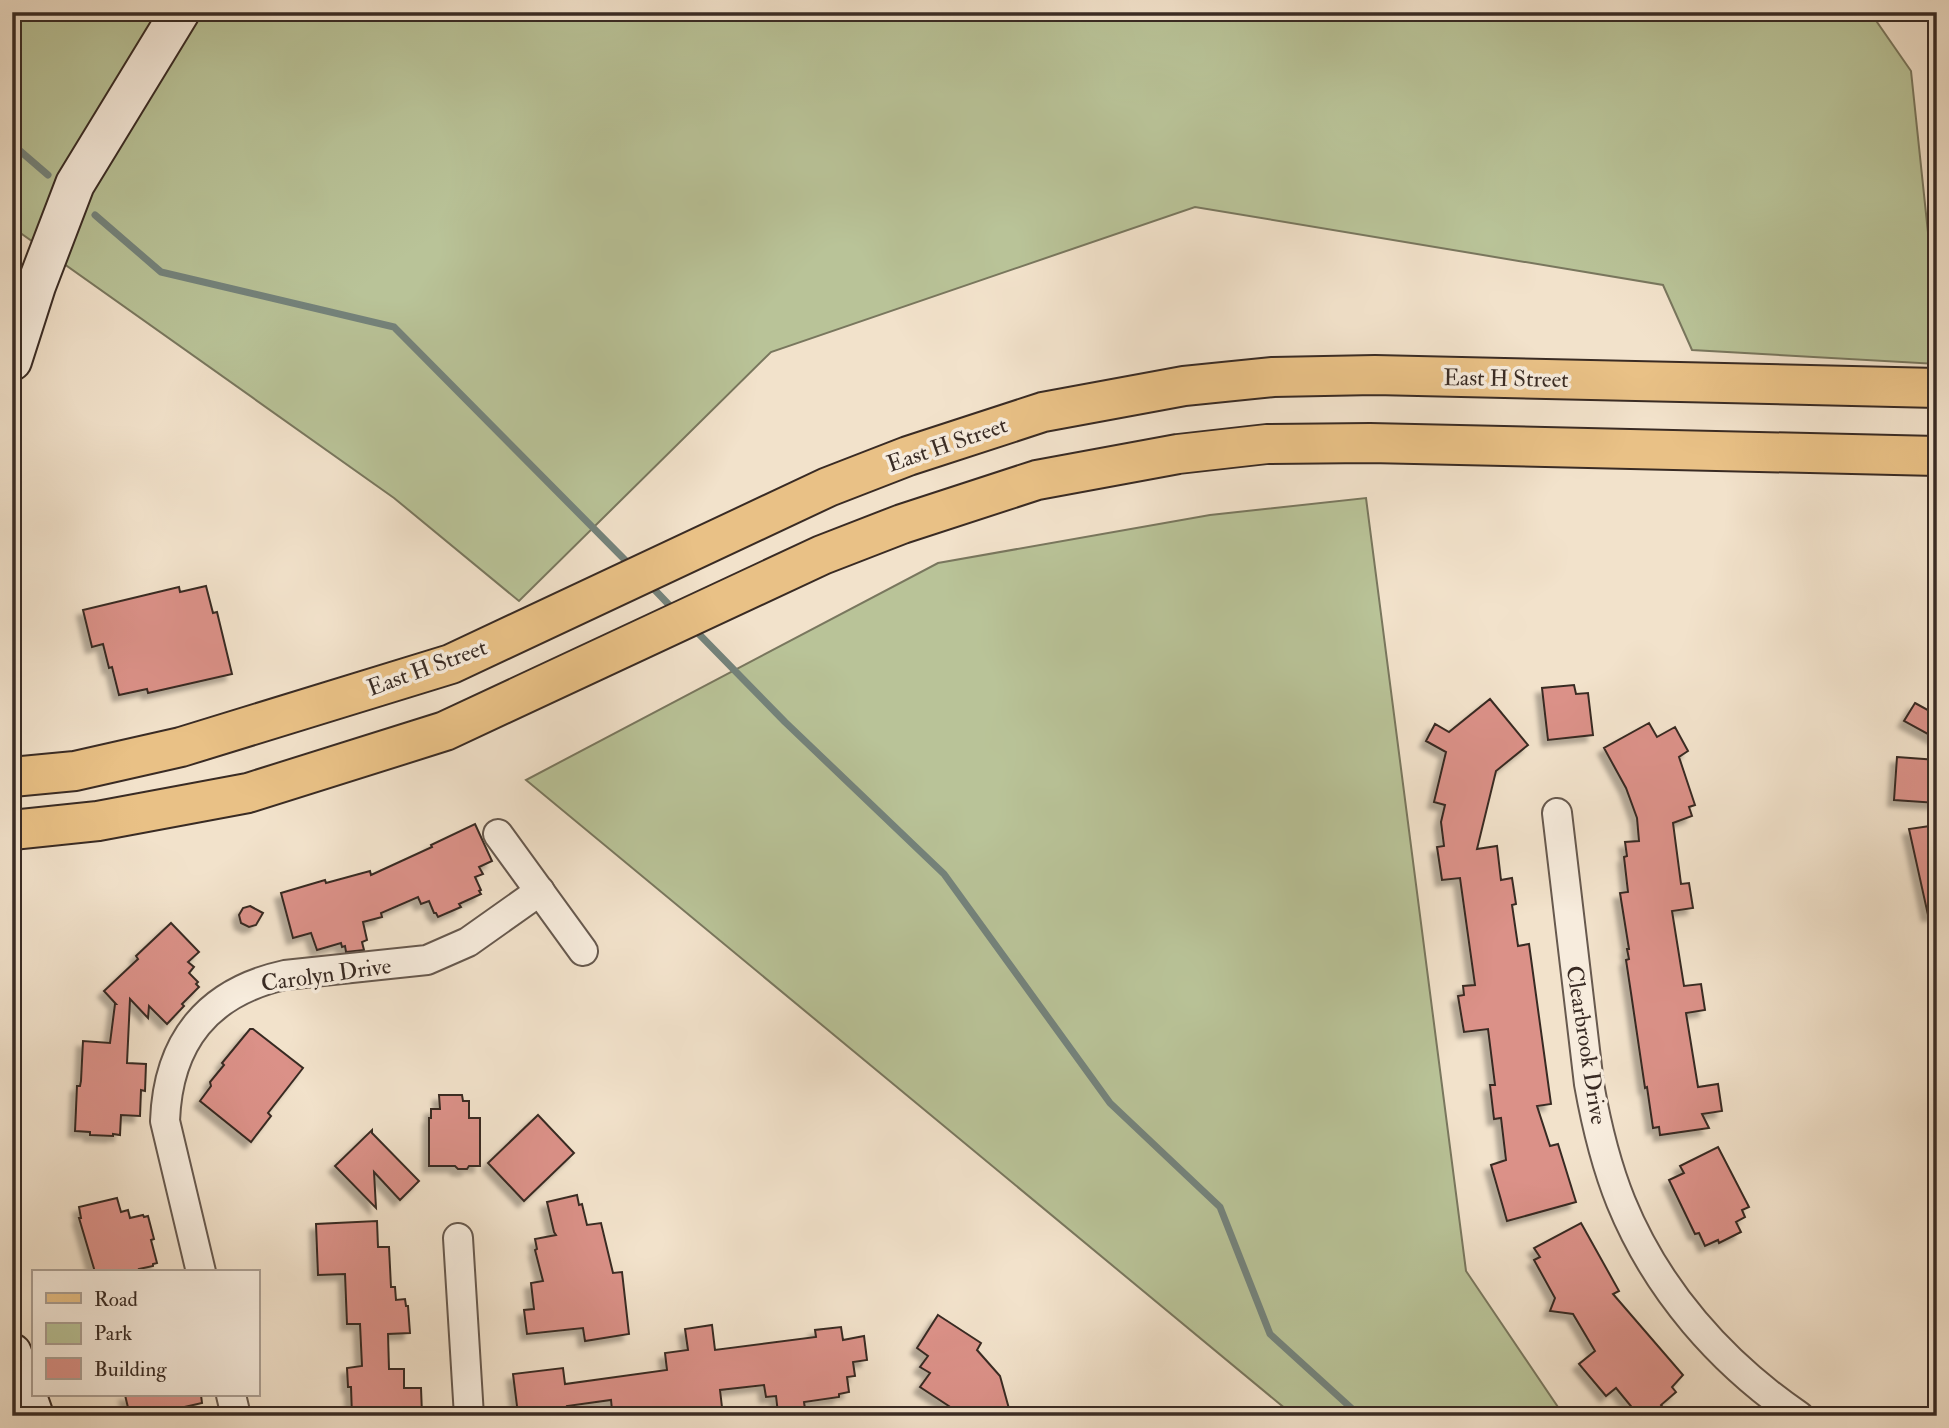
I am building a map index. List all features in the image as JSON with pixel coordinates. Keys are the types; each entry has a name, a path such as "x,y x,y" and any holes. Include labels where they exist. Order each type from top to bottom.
{"main road":[{"path":"12,361 36,285 75,184 180,12"},
{"name":"East H Street","path":"12,777 75,771 181,747 451,664 828,487 908,456 1043,412 1184,386 1273,377 1387,375 1937,388"},
{"path":"12,830 97,821 248,793 445,731 822,555 902,524 1037,480 1178,454 1267,444 1370,443 1937,456"},
{"path":"12,1353 34,1416"}],"street":[{"name":"Clearbrook Drive","path":"1557,813 1589,1084 1596,1121 1620,1200 1654,1266 1674,1297 1706,1336 1721,1353 1800,1416"},
{"path":"498,834 583,951"},
{"name":"Carolyn Drive","path":"201,1270 165,1121 166,1099 173,1068 187,1038 200,1021 230,996 266,979 427,960 468,942 540,891"},
{"path":"458,1238 469,1416"},
{"path":"231,1396 236,1416"}],"green space":[{"path":"12,12 1870,12 1911,71 1937,318 1937,364 1692,350 1663,285 1195,207 771,352 519,601 394,498 12,227"},
{"path":"1366,498 1466,1271 1564,1416 1286,1416 1287,1410 526,780 938,563 1210,515"}],"building":[{"path":"206,586 213,613 217,612 232,674 148,693 147,689 119,695 103,644 92,647 83,610 179,587 180,592"},
{"path":"1574,685 1576,694 1588,693 1593,735 1548,740 1542,688"},
{"path":"1490,699 1528,745 1496,771 1477,849 1497,846 1501,880 1512,878 1516,904 1512,905 1518,946 1529,944 1551,1104 1537,1106 1550,1146 1558,1144 1576,1202 1507,1221 1491,1165 1506,1160 1501,1118 1494,1119 1490,1085 1495,1085 1488,1029 1464,1032 1458,996 1464,995 1463,986 1475,985 1460,878 1442,880 1437,847 1444,846 1441,822 1445,805 1434,802 1446,752 1426,741 1435,724 1449,732"},
{"path":"1915,703 1937,715 1937,739 1904,721"},
{"path":"1649,723 1657,737 1675,727 1688,751 1679,757 1695,805 1689,807 1692,816 1673,823 1681,884 1689,883 1693,908 1672,911 1684,986 1701,984 1705,1010 1686,1013 1698,1087 1718,1084 1722,1111 1702,1114 1709,1128 1660,1135 1659,1127 1653,1128 1647,1087 1645,1088 1626,960 1629,959 1629,949 1620,893 1628,892 1625,842 1639,841 1637,818 1626,788 1604,748"},
{"path":"1897,757 1937,760 1937,803 1894,800"},
{"path":"475,824 492,861 479,867 483,874 475,877 481,894 459,904 461,907 438,917 429,901 421,904 418,897 381,913 382,917 363,922 367,940 362,942 364,950 346,952 341,943 317,950 311,933 293,938 281,893 370,871 371,875"},
{"path":"1937,825 1937,914 1928,915 1909,829"},
{"path":"250,906 263,913 256,925 249,927 241,923 239,915 243,908"},
{"path":"171,923 199,952 188,962 194,967 189,973 199,987 167,1024 149,1006 148,1018 130,999 127,1063 146,1064 145,1091 141,1090 140,1116 121,1115 120,1135 90,1135 90,1132 75,1131 83,1041 110,1043 116,1004 104,991"},
{"path":"250,1029 303,1068 268,1113 271,1116 251,1142 200,1101 211,1086 210,1082 224,1065 222,1063"},
{"path":"439,1095 462,1095 463,1101 469,1101 469,1118 480,1118 480,1166 458,1169 455,1166 429,1166 429,1118 431,1109 440,1109"},
{"path":"538,1115 574,1153 524,1201 488,1163"},
{"path":"372,1130 419,1181 400,1200 374,1172 376,1208 335,1166"},
{"path":"1718,1147 1749,1207 1742,1210 1745,1217 1736,1222 1741,1232 1719,1243 1718,1240 1705,1246 1699,1233 1695,1234 1669,1180 1684,1173 1680,1166"},
{"path":"577,1195 587,1225 601,1223 613,1273 622,1272 629,1334 585,1341 583,1328 527,1334 524,1310 534,1309 531,1283 543,1281 535,1239 556,1235 547,1202"},
{"path":"117,1198 121,1212 128,1210 130,1218 148,1216 157,1263 139,1270 94,1270 79,1218 79,1207"},
{"path":"377,1221 378,1247 389,1247 391,1287 395,1287 396,1300 405,1299 408,1306 410,1333 388,1334 389,1369 404,1369 404,1388 421,1388 422,1414 352,1416 347,1368 362,1366 360,1324 347,1324 345,1274 318,1275 316,1224"},
{"path":"1581,1223 1619,1291 1613,1294 1683,1375 1672,1387 1676,1392 1661,1405 1670,1416 1639,1416 1616,1388 1606,1396 1579,1364 1595,1351 1573,1314 1550,1311 1555,1298 1534,1260 1540,1257 1534,1248"},
{"path":"938,1315 981,1343 977,1350 1000,1376 1011,1416 964,1416 920,1387 930,1373 920,1367 928,1356 917,1348"},
{"path":"712,1325 715,1350 816,1337 815,1330 841,1327 843,1340 864,1336 867,1360 853,1362 855,1376 847,1377 849,1392 839,1394 839,1397 804,1402 805,1409 778,1413 776,1396 766,1397 764,1385 720,1390 723,1416 699,1416 698,1409 646,1416 620,1416 619,1409 612,1410 611,1400 567,1406 569,1416 518,1414 513,1374 563,1368 565,1384 667,1370 665,1353 688,1350 685,1329"},
{"path":"125,1396 201,1396 202,1403 145,1416 130,1416"}],"waterway":[{"path":"12,144 48,175"},
{"path":"95,215 161,272 394,327 629,564"},
{"path":"651,586 673,609"},
{"path":"695,630 785,722 944,874 1110,1103 1220,1207 1270,1334 1360,1416"}]}
